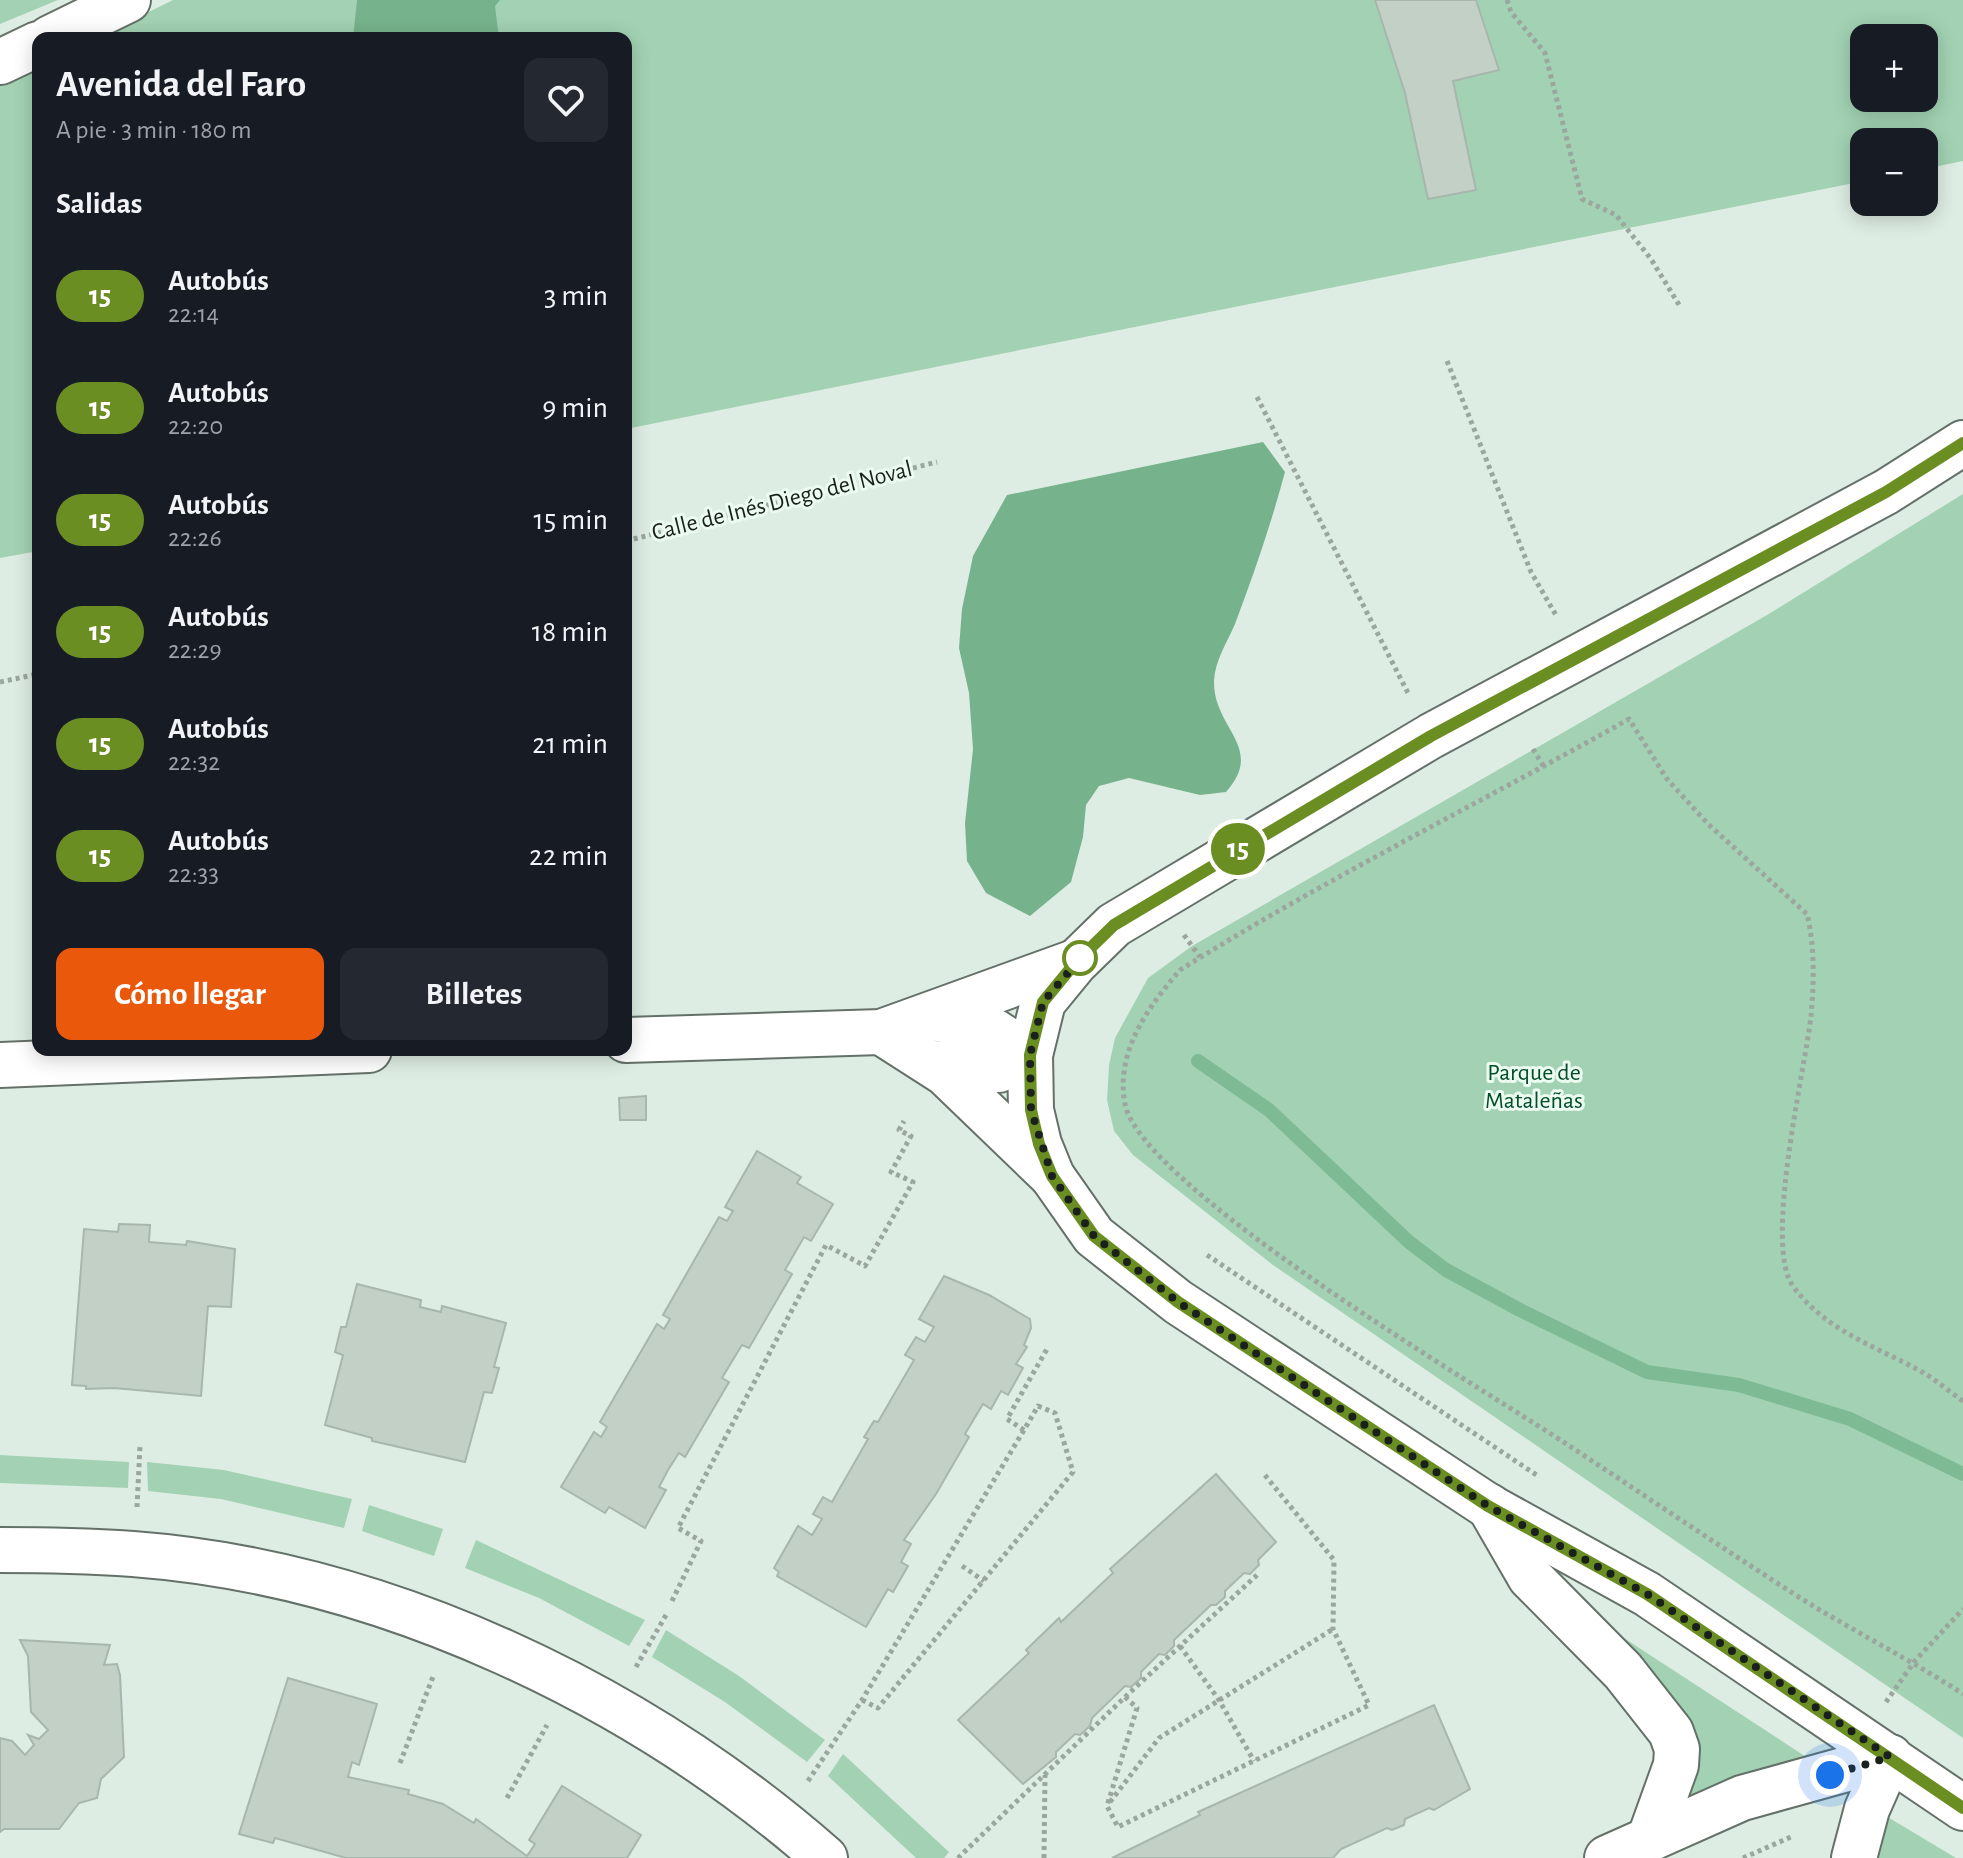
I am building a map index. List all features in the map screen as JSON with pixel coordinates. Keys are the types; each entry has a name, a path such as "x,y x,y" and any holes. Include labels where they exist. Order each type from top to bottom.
{"street":[{"path":"62,32 128,0"},
{"path":"0,62 32,47"},
{"path":"1052,1176 1031,1110 1030,1055 1043,1002 1075,963 1114,925 1418,744 1886,492 1963,443"},
{"path":"632,1040 881,1032 1075,963"},
{"path":"927,1016 994,1031 1030,1055"},
{"path":"881,1032 932,1063 1052,1176 1094,1236 1178,1302 1488,1506 1647,1594 1963,1808"},
{"path":"932,1063 999,1070 1030,1055"},
{"path":"0,1065 221,1056"},
{"path":"1488,1506 1530,1577 1623,1671 1671,1732 1677,1749 1676,1765 1649,1840"},
{"path":"0,1550 135,1554 214,1565 376,1604 477,1638 613,1706 707,1765 825,1858"},
{"path":"1607,1858 1742,1798 1890,1757"},
{"path":"1854,1858 1862,1839 1867,1809 1890,1757"}],"path":[{"path":"1507,0 1511,12 1545,53 1582,199 1616,215 1651,259 1681,308"},
{"path":"1447,361 1531,572 1550,605"},
{"path":"1257,397 1405,688"},
{"name":"Calle de Inés Diego del Noval","path":"632,539 937,462"},
{"path":"0,682 32,675"},
{"path":"1963,1401 1925,1373 1824,1319 1791,1284 1784,1250 1784,1196 1792,1120 1811,1016 1812,934 1807,914 1708,824 1667,779 1629,719 1414,834 1180,970 1151,1003 1125,1057 1125,1104 1138,1135 1164,1163 1325,1287 1792,1592 1963,1694"},
{"path":"1533,749 1544,767"},
{"path":"1178,925 1200,957"},
{"path":"672,1601 701,1541 678,1528 826,1245 865,1266 913,1182 891,1172 911,1136 899,1130 904,1121"},
{"path":"1024,1430 1007,1419 1047,1349"},
{"path":"808,1781 862,1700 1038,1406 1055,1413 1073,1472 878,1708 862,1700"},
{"path":"137,1507 140,1446"},
{"path":"1125,1697 1137,1708 1107,1806 1118,1827 1369,1705 1333,1629 1334,1560 1264,1474"},
{"path":"962,1566 984,1581"},
{"path":"958,1858 1257,1575"},
{"path":"1885,1703 1914,1662 1963,1609"},
{"path":"635,1667 666,1615"},
{"path":"1107,1806 1159,1738 1333,1629"},
{"path":"1180,1646 1219,1700 1254,1761"},
{"path":"400,1763 429,1688"},
{"path":"507,1798 541,1736"},
{"path":"1044,1858 1045,1774"},
{"path":"1743,1858 1801,1832"}],"green space":[{"path":"0,0 58,0 0,24"},
{"path":"173,0 1963,0 1963,161 1938,166 1938,128 1850,128 1850,184 632,428 632,32 108,32"},
{"path":"357,0 500,0 495,6 498,32 354,32"},
{"path":"32,69 32,552 0,558 0,85"},
{"path":"1263,442 1285,472 1255,568 1219,659 1214,681 1221,712 1240,750 1237,776 1226,792 1200,795 1129,778 1099,786 1086,805 1083,837 1071,882 1030,916 986,893 967,861 965,823 973,749 969,693 959,648 962,609 973,556 1007,495"},
{"name":"Parque de Mataleñas","path":"1963,494 1963,1738 1273,1265 1133,1155 1114,1131 1107,1100 1109,1065 1115,1038 1148,978 1192,946 1767,615"},
{"path":"0,1455 129,1462 128,1488 0,1483"},
{"path":"147,1462 224,1470 352,1499 344,1528 221,1499 148,1491"},
{"path":"369,1505 443,1529 434,1556 362,1531"},
{"path":"476,1540 645,1620 629,1646 539,1598 465,1568"},
{"path":"1581,1610 1817,1764 1672,1811 1683,1788"},
{"path":"666,1630 739,1676 825,1740 807,1762 725,1702 652,1657"},
{"path":"843,1754 949,1852 944,1858 916,1858 828,1776"},
{"path":"1886,1816 1956,1858 1870,1858"}],"building":[{"path":"1375,0 1476,0 1499,70 1453,81 1476,190 1428,199 1405,93"},
{"path":"646,1096 646,1120 620,1120 619,1098"},
{"path":"757,1151 801,1177 797,1183 833,1204 811,1241 804,1237 785,1270 792,1274 749,1348 742,1345 722,1378 729,1382 685,1457 679,1453 668,1470 659,1487 666,1490 645,1528 609,1507 605,1513 561,1487 594,1432 601,1437 607,1427 600,1422 657,1324 664,1329 670,1319 663,1315 719,1217 727,1221 733,1211 725,1207"},
{"path":"119,1224 150,1225 149,1242 186,1245 187,1241 235,1249 231,1307 208,1306 201,1396 114,1388 86,1389 86,1386 72,1385 84,1229 118,1232"},
{"path":"944,1276 989,1295 1030,1319 1031,1328 1024,1345 1027,1347 1016,1364 1023,1368 1008,1395 1001,1391 991,1409 983,1404 965,1434 969,1437 936,1494 904,1540 911,1544 901,1562 908,1566 893,1592 888,1589 866,1627 777,1576 779,1572 774,1568 798,1526 812,1535 822,1519 813,1514 823,1497 832,1502 868,1439 864,1437 874,1421 878,1422 914,1360 905,1355 916,1337 925,1342 934,1327 919,1319"},
{"path":"357,1284 421,1300 420,1307 441,1312 442,1306 506,1323 494,1367 499,1368 492,1393 484,1392 465,1462 372,1441 372,1438 325,1425 343,1355 335,1352 341,1327 346,1327"},
{"path":"1216,1474 1276,1542 1258,1560 1259,1565 1250,1574 1244,1573 1225,1591 1225,1597 1216,1605 1211,1605 1174,1640 1174,1646 1165,1655 1159,1654 1141,1672 1141,1678 1131,1687 1125,1686 1092,1718 1090,1726 1080,1735 1075,1734 1056,1752 1056,1757 1023,1784 958,1720 1029,1653 1026,1650 1059,1618 1061,1622 1113,1573 1110,1569"},
{"path":"20,1640 110,1645 104,1665 117,1664 120,1675 124,1757 101,1779 97,1798 79,1803 59,1829 4,1829 0,1832 0,1738 12,1741 25,1755 34,1745 28,1735 39,1739 48,1730 31,1712 28,1656"},
{"path":"288,1678 377,1704 359,1765 352,1762 348,1777 409,1790 408,1794 443,1804 474,1823 476,1819 527,1856 535,1844 529,1840 562,1786 641,1835 627,1858 346,1858 275,1838 273,1843 239,1834"},
{"path":"1434,1705 1470,1789 1434,1810 1429,1808 1405,1819 1404,1825 1392,1830 1387,1828 1341,1849 1333,1858 1112,1858 1200,1815 1198,1812"}],"waterway":[{"path":"1198,1061 1269,1110 1409,1242 1446,1270 1520,1310 1647,1372 1739,1385 1850,1419 1963,1474"}],"bus line":[{"name":"15","path":"1963,443 1886,492 1431,736 1114,925 1075,963 1043,1002 1030,1055 1031,1110 1039,1144 1052,1176 1094,1236 1178,1302 1488,1506 1647,1594 1963,1808"}],"route":[{"path":"1080,958 1083,955 1043,1002 1030,1055 1031,1110 1039,1144 1052,1176 1094,1236 1178,1302 1488,1506 1647,1594 1855,1737 1890,1757 1830,1775"}]}
